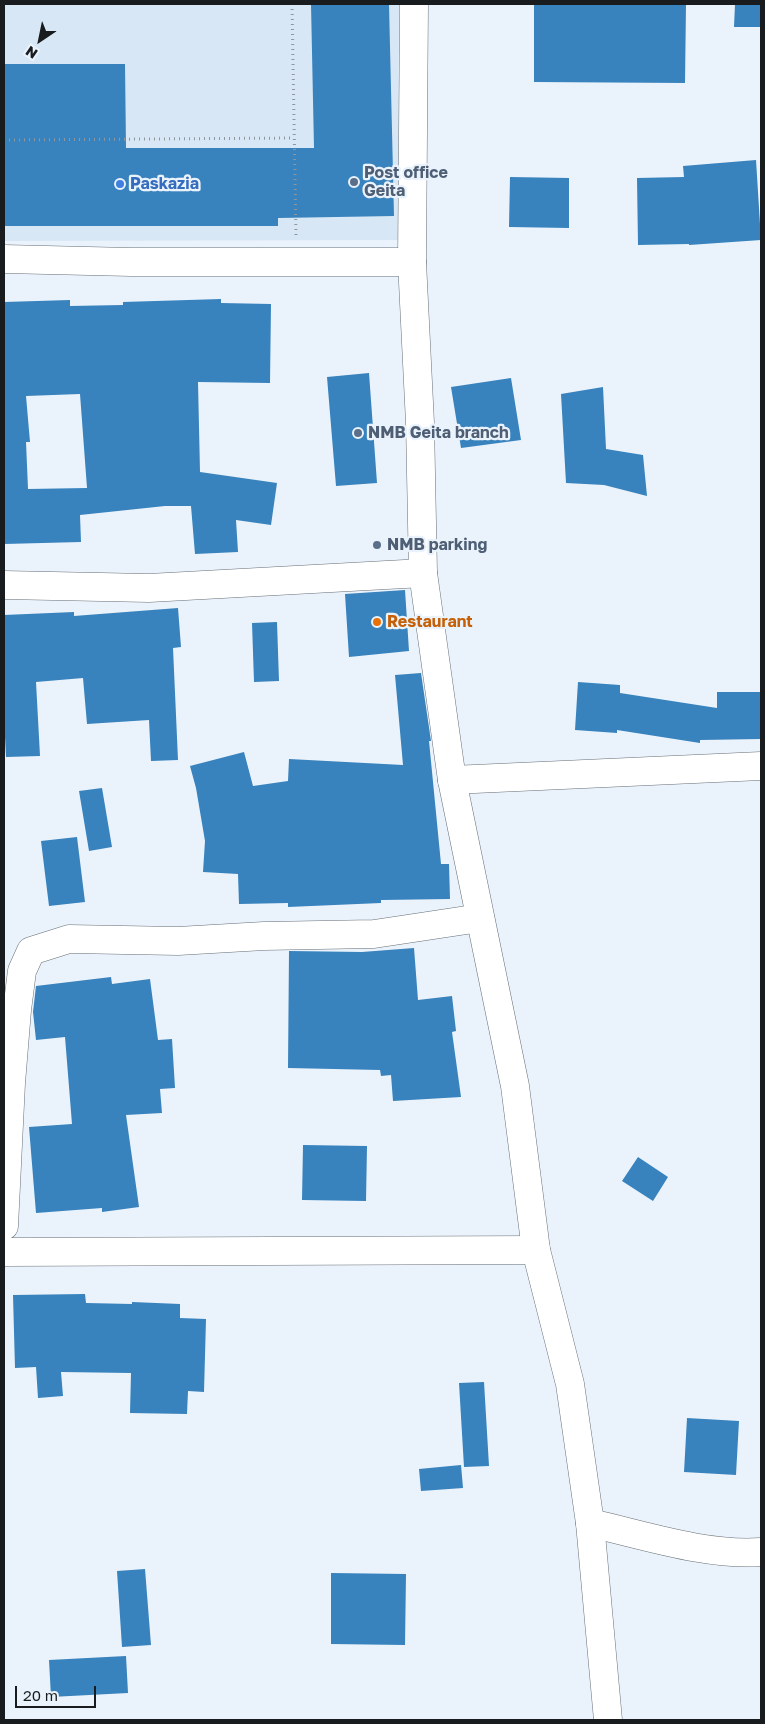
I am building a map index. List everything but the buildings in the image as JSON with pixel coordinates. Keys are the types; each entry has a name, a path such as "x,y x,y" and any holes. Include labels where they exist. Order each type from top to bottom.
{"street":[{"path":"414,4 412,262 420,423 424,573 452,780 515,1086 536,1250 570,1384 590,1523 604,1720"},
{"path":"4,259 131,262 412,262"},
{"path":"4,585 149,588 424,573"},
{"path":"452,780 761,766"},
{"path":"4,1226 11,1084 17,1010 22,971 31,951 69,939 178,941 264,936 374,934 480,918"},
{"path":"4,1252 536,1250"},
{"path":"590,1523 695,1547 747,1553 761,1552"}],"path":[{"path":"292,4 296,262"},
{"path":"4,140 294,138"}],"shaded area":[{"path":"4,4 399,4 398,240 4,241"}],"place":[{"name":"Post office Geita","path":"354,182"},
{"name":"Paskazia","path":"120,184"},
{"name":"NMB Geita branch","path":"358,433"},
{"name":"NMB parking","path":"377,545"},
{"name":"Restaurant","path":"377,622"}]}
